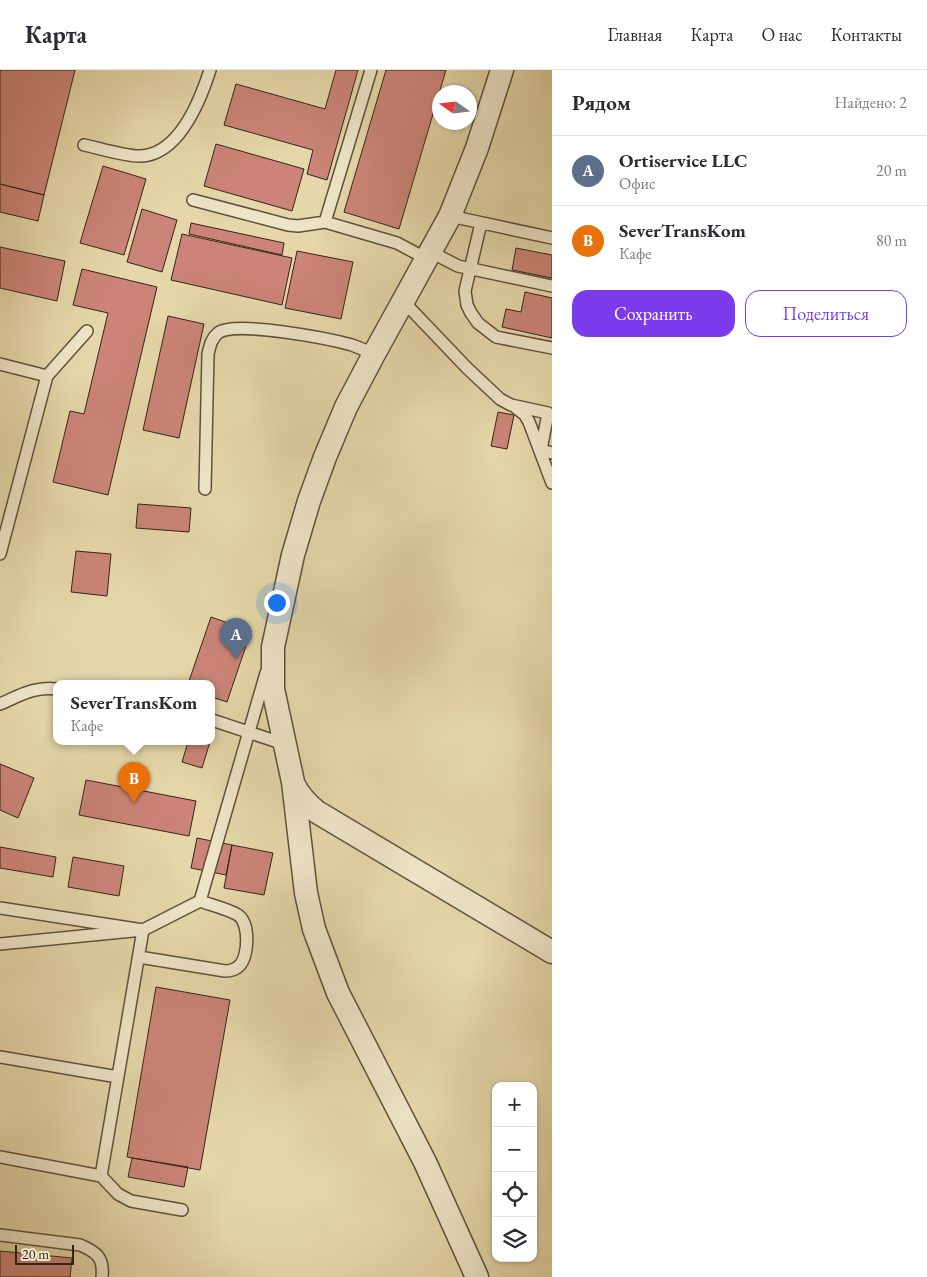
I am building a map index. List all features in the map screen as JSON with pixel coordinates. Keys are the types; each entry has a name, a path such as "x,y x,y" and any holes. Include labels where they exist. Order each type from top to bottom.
{"street":[{"path":"477,1277 425,1162 338,993 314,929 306,892 293,782 274,689 272,647 285,587 309,501 325,457 374,354 450,216 477,148 502,70"},
{"path":"293,782 299,795 317,812 552,952"}],"lane":[{"path":"84,145 132,155 141,156 154,153 170,143 182,131 210,70"},
{"path":"325,222 371,70"},
{"path":"193,200 288,225 298,226 325,222 396,243 452,264 552,286"},
{"path":"450,216 552,238"},
{"path":"481,223 465,291 467,306 478,323 496,336 552,348"},
{"path":"403,301 467,368 500,399 511,404 548,413 546,452 552,482"},
{"path":"204,489 208,354 211,340 219,332 229,329 243,329 299,334 352,345 374,354"},
{"path":"0,554 47,376 87,331"},
{"path":"0,364 47,376"},
{"path":"511,404 525,415 546,452"},
{"path":"0,944 144,930 200,901 272,647"},
{"path":"0,704 28,691 53,689"},
{"path":"215,721 284,744"},
{"path":"139,957 225,971 233,970 240,966 244,960 247,938 247,929 244,922 238,915 200,901"},
{"path":"0,908 144,930"},
{"path":"101,1176 144,930"},
{"path":"0,1057 118,1077"},
{"path":"0,1157 101,1176 118,1194 131,1201 182,1210"},
{"path":"0,1235 80,1245 92,1250 99,1257 103,1268 102,1277"}],"building":[{"path":"0,70 75,70 44,195 0,184"},
{"path":"336,70 358,70 327,180 307,174 313,150 224,125 236,84 325,109"},
{"path":"386,70 446,70 442,85 432,85 432,117 399,229 344,212"},
{"path":"216,144 304,169 292,211 204,186"},
{"path":"103,166 146,179 124,255 80,243"},
{"path":"0,184 44,195 38,221 0,212"},
{"path":"142,209 177,220 162,272 127,262"},
{"path":"191,223 284,243 282,255 189,234"},
{"path":"182,234 292,258 282,305 171,280"},
{"path":"0,247 65,261 57,301 0,288"},
{"path":"516,248 552,255 552,278 512,270"},
{"path":"297,251 353,262 341,319 285,308"},
{"path":"82,269 157,287 108,495 53,482 70,411 84,414 108,313 73,305"},
{"path":"525,292 552,298 552,338 502,327 506,309 521,312"},
{"path":"168,316 204,324 179,438 143,430"},
{"path":"498,412 514,415 507,449 491,446"},
{"path":"138,504 191,508 189,532 136,528"},
{"path":"76,551 111,554 107,596 71,592"},
{"path":"211,617 251,631 227,702 215,698 215,680 189,680"},
{"path":"187,745 209,745 202,768 182,762"},
{"path":"0,764 34,778 18,818 0,810"},
{"path":"86,780 196,801 189,836 79,815"},
{"path":"197,838 232,845 226,875 191,868"},
{"path":"232,845 273,853 264,895 224,888"},
{"path":"0,847 56,857 53,877 0,868"},
{"path":"73,857 124,866 119,896 68,887"},
{"path":"156,987 230,1000 200,1170 127,1157"},
{"path":"132,1158 188,1167 184,1187 128,1177"},
{"path":"0,1251 72,1258 70,1277 0,1277"}],"place":[{"name":"Ortiservice LLC","path":"236,659"},
{"name":"SeverTransKom","path":"134,803"}]}
